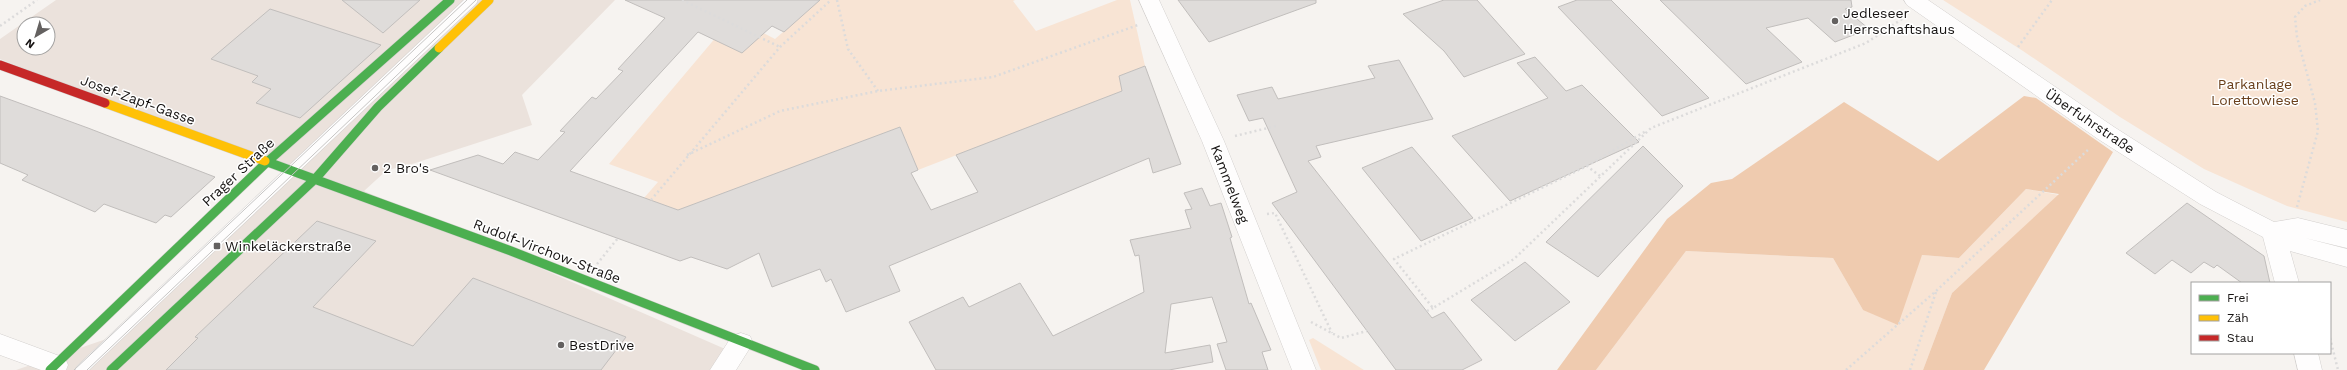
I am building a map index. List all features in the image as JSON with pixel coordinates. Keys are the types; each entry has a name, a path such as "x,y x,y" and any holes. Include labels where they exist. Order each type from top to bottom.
{"main road":[{"name":"Prager Straße","path":"57,368 266,163 450,0"},
{"path":"111,370 316,178 378,107 490,0"},
{"name":"Josef-Zapf-Gasse","path":"0,65 266,163"},
{"name":"Rudolf-Virchow-Straße","path":"266,163 316,178 584,279 815,370"}],"street":[{"name":"Überfuhrstraße","path":"1918,3 2106,133 2208,198 2274,231 2302,247 2347,258"},
{"name":"Kammelweg","path":"1153,9 1213,141 1304,370"},
{"path":"2287,282 2274,231 2298,227 2347,239"},
{"path":"722,370 742,342"},
{"path":"0,344 57,368"},
{"path":"2306,354 2310,370"}],"lane":[{"path":"80,370 472,0"}],"path":[{"path":"0,26 37,0"},
{"path":"682,0 780,47"},
{"path":"651,200 687,155 780,47 831,0"},
{"path":"837,0 848,49 878,90"},
{"path":"2016,51 2052,0"},
{"path":"2294,214 2318,131 2316,103 2297,37 2295,17 2305,6 2320,0"},
{"path":"1433,308 1394,259 1587,166 1651,128 1866,43 1918,3"},
{"path":"687,155 780,111 878,90 993,77 1153,9"},
{"path":"1213,141 1276,126"},
{"path":"1427,311 1514,259 1651,128"},
{"path":"1846,370 1936,291 2106,133"},
{"path":"1587,166 1600,176"},
{"path":"1243,218 1275,213 1332,334"},
{"path":"584,279 618,238"},
{"path":"1910,370 1936,291"},
{"path":"1341,338 1367,331"},
{"path":"2331,342 2338,370"}],"shaded area":[{"path":"56,0 615,0 522,95 532,125 409,165 387,170 364,191 732,352 719,370 16,370 115,336 288,174 0,59 0,39 16,28 16,56 56,56 56,16 33,16"},
{"path":"2024,96 2036,98 2113,152 1984,370 1923,370 1952,293 2059,194 2026,189 1959,258 1922,255 1898,325 1863,310 1833,258 1686,251 1596,370 1557,370 1667,219 1711,183 1732,179 1844,102 1938,161"}],"green space":[{"path":"820,0 1015,0 1013,1 1036,31 1117,0 1130,0 1145,66 1119,76 1122,91 918,170 900,127 678,210 644,198 658,182 609,164 733,17 775,39"},
{"name":"Parkanlage Lorettowiese","path":"1943,0 2347,0 2347,222 2287,206 2204,169 2120,117 2023,51"},
{"path":"2026,189 2059,195 1952,293 1923,370 1596,370 1686,251 1833,258 1863,310 1922,255 1959,258"},
{"path":"1313,338 1364,370 1321,370 1309,340"}],"building":[{"path":"342,0 420,0 383,33"},
{"path":"625,0 820,0 784,32 772,26 742,53 698,32 570,171 678,210 900,127 918,170 911,173 931,210 978,192 956,155 1122,91 1119,76 1145,66 1181,164 1153,173 1149,158 889,266 900,291 846,312 831,279 826,282 820,269 772,287 759,253 727,269 691,257 680,261 430,170 478,155 503,164 515,152 538,160 565,132 560,131 592,97 596,99 623,71 618,69 665,18"},
{"path":"1178,0 1316,0 1316,3 1209,42"},
{"path":"1444,0 1477,0 1525,54 1464,77 1444,51 1403,14"},
{"path":"1577,0 1611,0 1709,98 1662,116 1558,7"},
{"path":"1660,0 1851,0 1852,7 1845,9 1869,29 1835,42 1808,18 1766,28 1802,62 1746,84"},
{"path":"270,9 381,45 300,118 256,103 271,89 252,82 258,76 211,59"},
{"path":"1535,57 1566,91 1582,85 1639,142 1510,201 1452,136 1548,98 1517,63"},
{"path":"1399,60 1433,119 1316,146 1321,157 1308,161 1432,318 1444,312 1482,360 1462,370 1396,370 1272,203 1297,192 1263,118 1249,121 1237,95 1272,87 1278,99 1375,78 1368,66"},
{"path":"0,96 215,177 171,217 165,215 156,223 104,204 95,212 22,180 28,175 0,163"},
{"path":"1643,146 1683,186 1598,277 1546,242"},
{"path":"1412,147 1473,218 1421,241 1362,168"},
{"path":"1202,188 1210,206 1221,203 1232,237 1230,238 1249,304 1251,303 1271,350 1262,352 1268,370 1226,370 1217,344 1227,342 1212,297 1171,304 1165,353 1210,345 1213,362 1169,370 936,370 909,322 963,297 969,307 1020,283 1053,336 1144,292 1139,255 1135,256 1130,240 1191,228 1185,210 1192,209 1184,193"},
{"path":"2187,203 2264,256 2270,282 2241,282 2217,265 2214,268 2204,262 2191,273 2172,260 2155,274 2126,253"},
{"path":"317,221 376,241 313,307 413,346 473,278 626,337 601,370 166,370 198,338 195,337"},
{"path":"1525,262 1570,302 1515,341 1471,300"}],"tram line":[{"path":"74,370 467,0"},
{"path":"87,370 476,0"}],"traffic: fast":[{"path":"50,370 266,163 450,0"},
{"path":"111,370 316,178 378,107 439,48"},
{"path":"265,161 511,251 815,370"}],"traffic: slow":[{"path":"439,48 489,0"},
{"path":"105,103 265,161"}],"traffic: jam":[{"path":"0,65 105,103"}],"place":[{"name":"Jedleseer Herrschaftshaus","path":"1835,21"},
{"name":"2 Bro's","path":"375,168"},
{"name":"Winkeläckerstraße","path":"217,246"},
{"name":"BestDrive","path":"561,345"}]}
